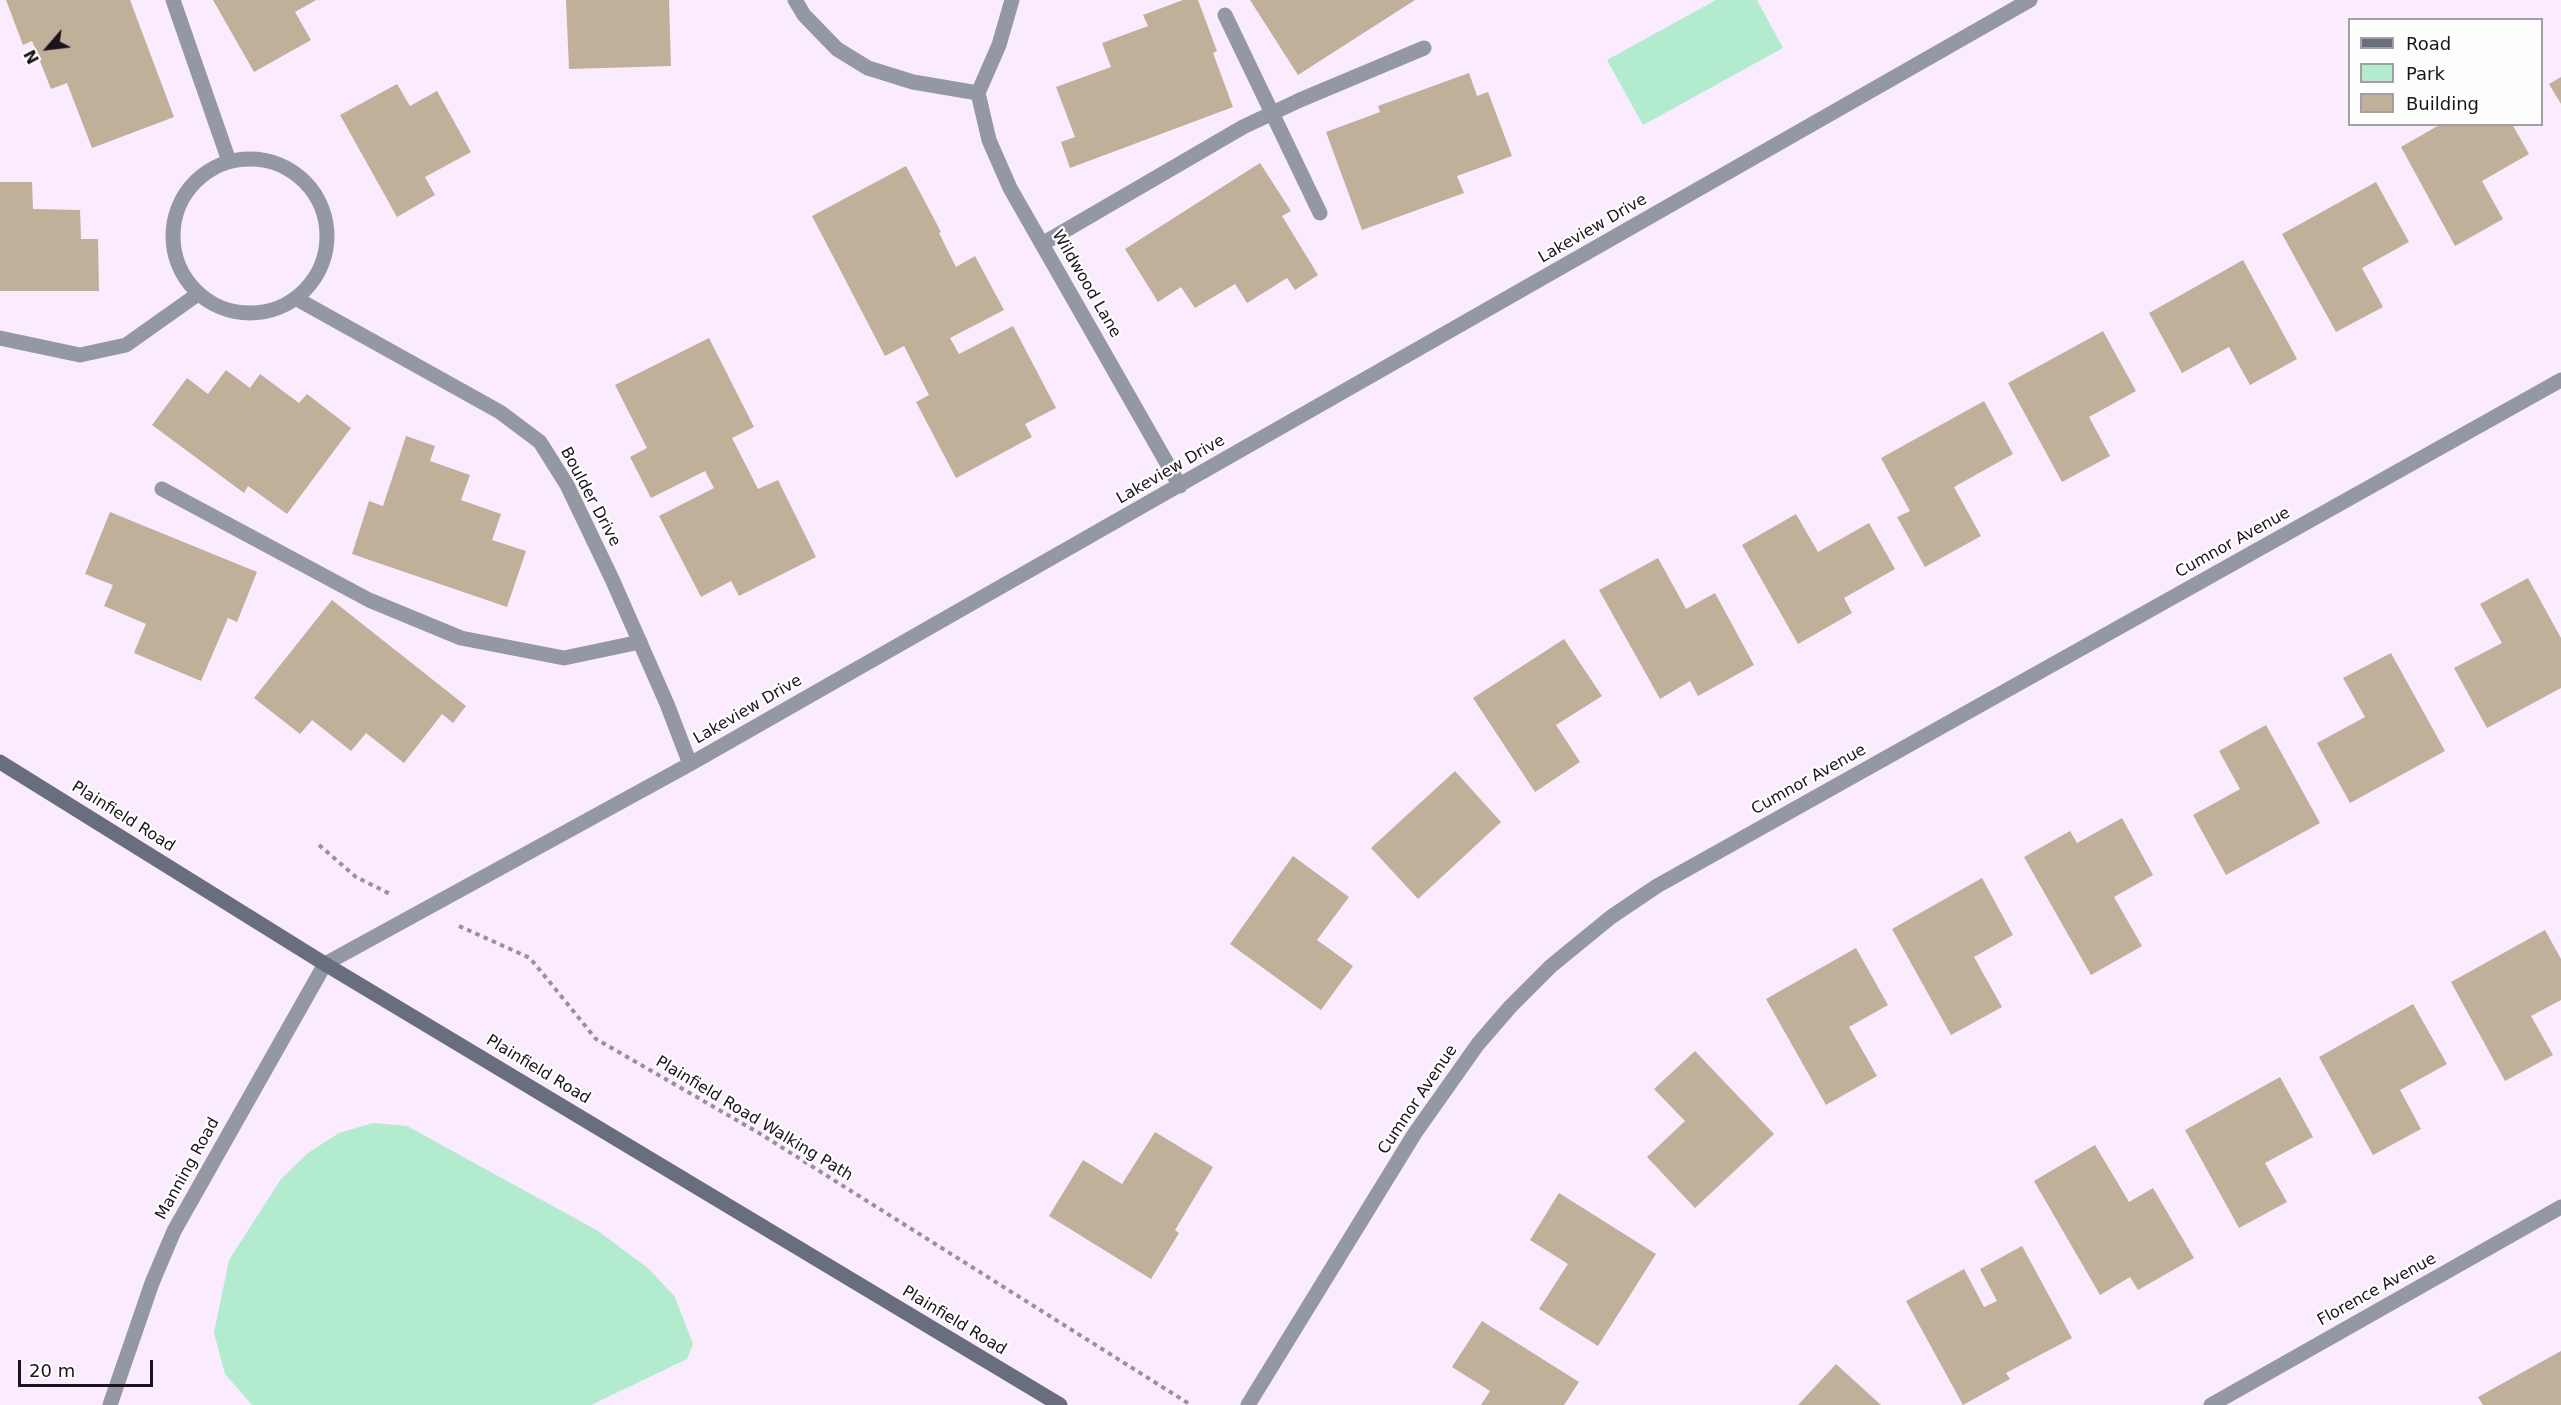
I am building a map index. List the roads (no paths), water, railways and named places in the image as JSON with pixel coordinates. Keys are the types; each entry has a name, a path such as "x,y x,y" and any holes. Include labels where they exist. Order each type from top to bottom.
{"main road":[{"name":"Plainfield Road","path":"0,762 325,964 1060,1405"}],"street":[{"path":"173,0 229,161"},
{"path":"795,0 804,15 837,49 868,68 913,82 978,93 999,45 1012,0"},
{"name":"Lakeview Drive","path":"325,964 690,764 2030,0"},
{"path":"1225,15 1320,213"},
{"path":"1042,244 1233,133 1272,113 1424,48"},
{"name":"Wildwood Lane","path":"978,93 989,141 1010,188 1180,486"},
{"path":"263,159 286,166 306,181 320,201 328,227 326,254 316,279 297,299 273,311 247,314 220,309 198,294 181,273 173,249 173,224 180,201 195,181 214,166 229,161 263,159"},
{"path":"0,338 81,355 126,345 198,294"},
{"name":"Boulder Drive","path":"297,299 491,407 540,442 567,485 640,642 690,764"},
{"name":"Cumnor Avenue","path":"1248,1405 1415,1133 1478,1044 1510,1007 1551,966 1611,917 1657,886 2561,380"},
{"path":"162,489 369,600 461,638 564,658 640,642"},
{"name":"Manning Road","path":"110,1405 152,1283 174,1231 325,964"},
{"name":"Florence Avenue","path":"2211,1405 2561,1208"}]}
